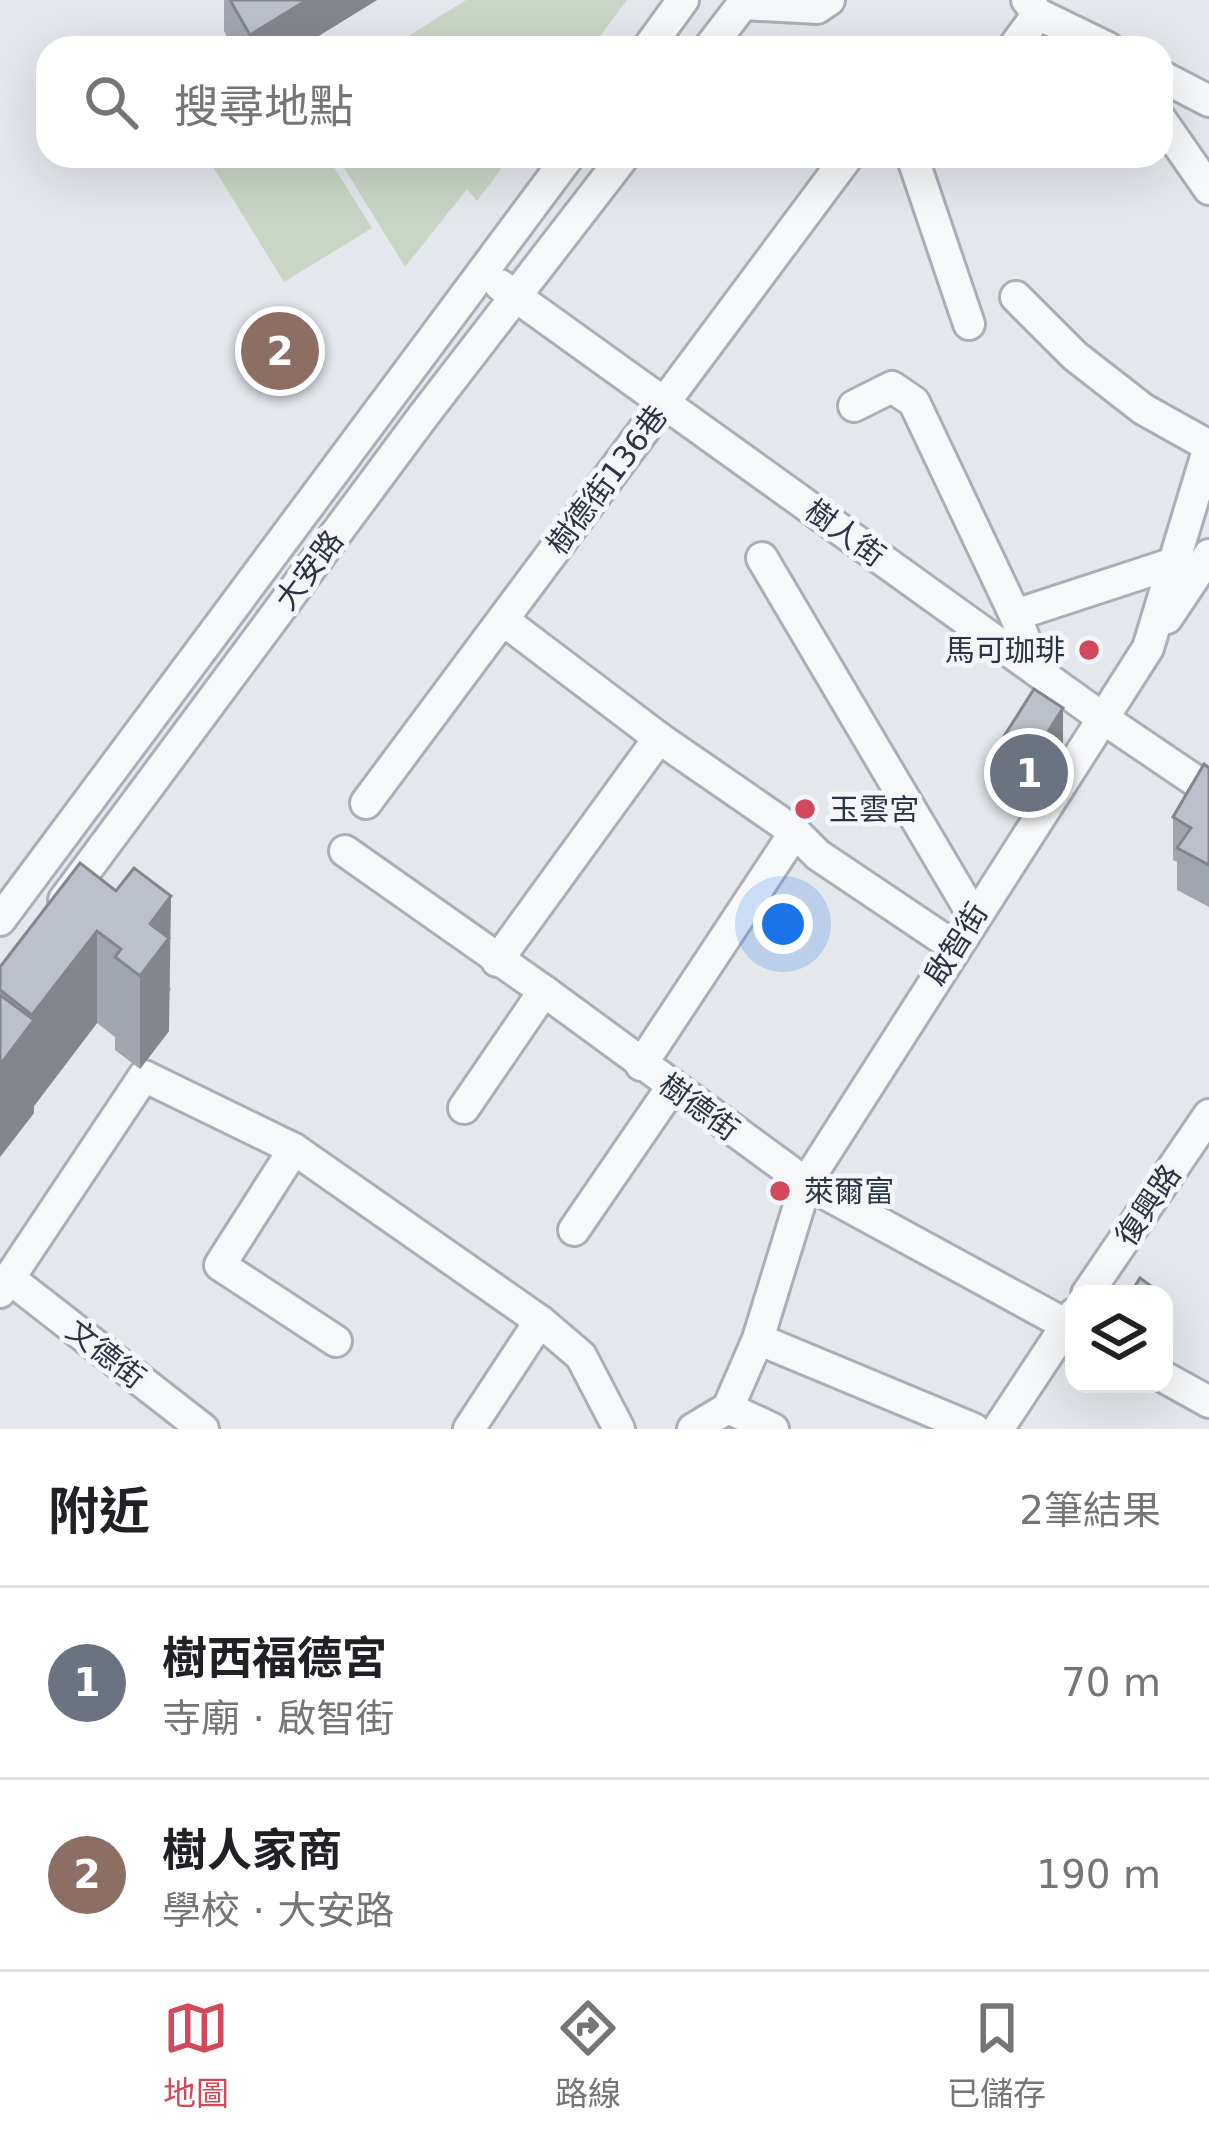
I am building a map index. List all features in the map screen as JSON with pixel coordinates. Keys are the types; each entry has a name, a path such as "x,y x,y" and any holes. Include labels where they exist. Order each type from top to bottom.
{"street":[{"path":"657,36 683,0"},
{"path":"718,36 745,2 817,8 830,0"},
{"path":"1019,36 1032,7 1086,36"},
{"path":"1173,82 1209,101"},
{"path":"1173,137 1209,189"},
{"name":"大安路","path":"0,920 560,168"},
{"name":"大安路","path":"40,933 615,168"},
{"name":"樹德街136巷","path":"366,803 839,168"},
{"path":"916,168 969,324"},
{"name":"樹人街","path":"482,275 1209,790"},
{"path":"1016,297 1075,356 1142,409 1209,447"},
{"path":"854,406 892,387 914,402 1037,671"},
{"name":"啟智街","path":"728,1408 758,1339 806,1183 1148,648 1209,447"},
{"path":"1148,648 1209,555"},
{"path":"762,558 973,916"},
{"path":"1015,615 1174,563"},
{"path":"502,620 795,832 818,855 955,947"},
{"path":"497,961 658,737"},
{"path":"641,1065 795,832"},
{"name":"樹德街","path":"345,851 806,1183 1065,1318"},
{"path":"464,1108 544,991"},
{"path":"4,1285 144,1076 294,1149 540,1322 580,1356 619,1429"},
{"path":"574,1230 672,1088"},
{"name":"復興路","path":"1094,1285 1209,1115"},
{"path":"294,1149 220,1265 336,1340"},
{"name":"文德街","path":"4,1285 203,1429"},
{"path":"470,1429 540,1322"},
{"path":"998,1429 1065,1332"},
{"path":"758,1339 974,1429"},
{"path":"1173,1383 1209,1402"},
{"path":"693,1429 728,1408 773,1429"}],"green space":[{"path":"466,0 627,0 600,36 408,36"},
{"path":"214,168 334,168 372,228 284,282"},
{"path":"344,168 502,168 477,201 467,189 405,267"}],"building":[{"path":"230,0 307,0 250,35"},
{"path":"1034,689 1063,708 1024,770 994,752"},
{"path":"1204,764 1209,768 1209,865 1177,848 1191,828 1173,817"},
{"path":"80,863 116,891 134,868 171,896 150,924 169,938 140,976 115,957 121,949 97,931 32,1015 0,990 0,967"},
{"path":"0,995 34,1020 0,1065"}],"place":[{"name":"樹人家商","path":"280,351"},
{"name":"馬可珈琲","path":"1089,650"},
{"name":"樹西福德宮","path":"1029,773"},
{"name":"玉雲宮","path":"805,809"},
{"name":"萊爾富","path":"780,1191"}]}
